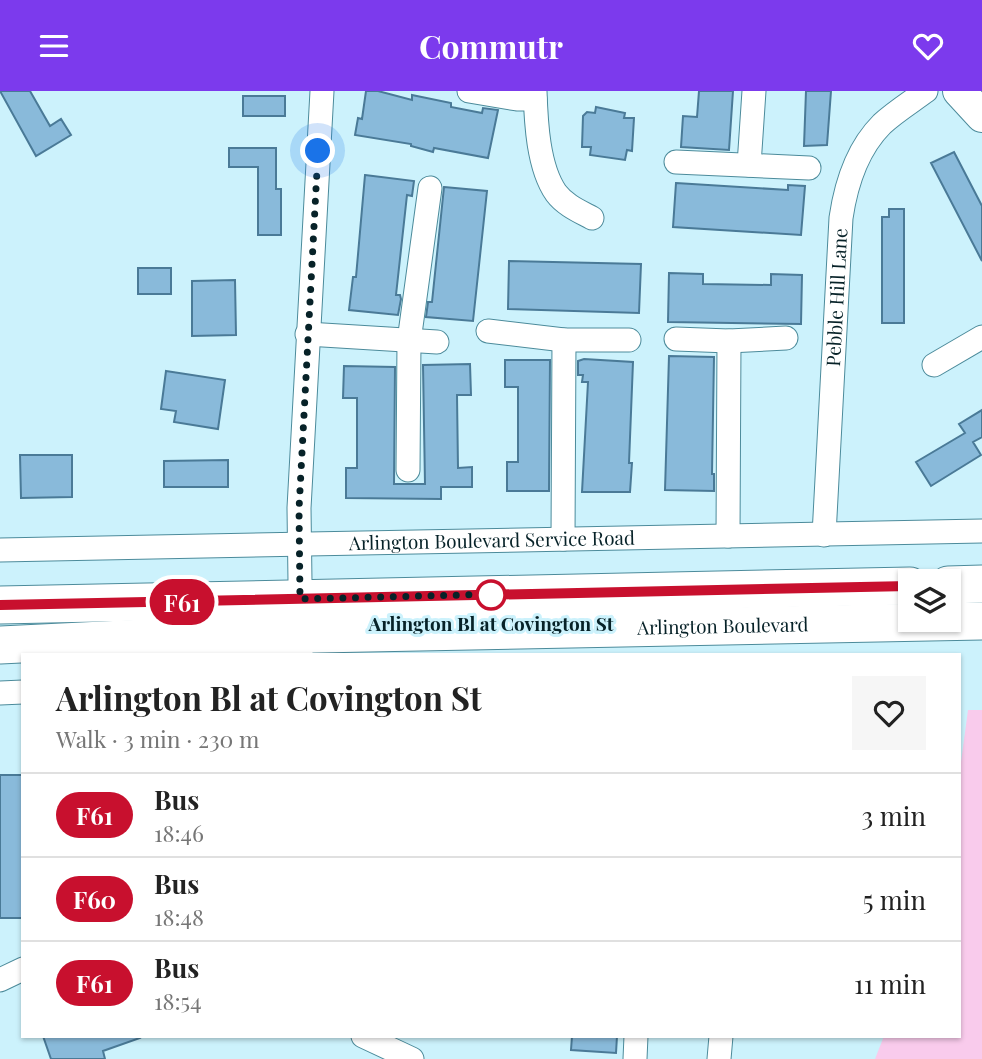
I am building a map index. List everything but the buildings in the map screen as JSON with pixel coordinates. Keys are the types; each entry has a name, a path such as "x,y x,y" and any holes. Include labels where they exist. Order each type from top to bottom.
{"main road":[{"path":"961,585 982,584"},
{"name":"Arlington Boulevard","path":"0,645 300,629 898,587"},
{"name":"Arlington Boulevard","path":"0,605 300,629 982,621"}],"street":[{"path":"300,629 299,509 322,91"},
{"path":"469,91 517,99 535,95 536,122 544,169 556,193 569,206 592,218"},
{"path":"748,165 754,91"},
{"name":"Pebble Hill Lane","path":"824,535 841,218 845,188 858,157 881,125 926,91"},
{"path":"959,91 982,116"},
{"path":"676,162 808,169"},
{"path":"408,470 409,341 430,188"},
{"path":"488,331 564,340 629,340"},
{"path":"307,334 437,342"},
{"path":"934,365 982,337"},
{"path":"676,339 729,341 786,338"},
{"path":"563,539 564,340"},
{"path":"728,536 729,341"},
{"name":"Arlington Boulevard Service Road","path":"0,550 982,531"},
{"path":"0,692 21,692"},
{"path":"0,979 21,970"},
{"path":"367,1038 411,1059 412,1038"},
{"path":"635,1059 636,1038"},
{"path":"719,1059 721,1038"}],"shaded area":[{"path":"968,710 982,710 982,1059 875,1059 883,1038 961,1038 961,762"}],"bus line":[{"name":"F61","path":"0,605 898,586"}],"place":[{"name":"Arlington Bl at Covington St","path":"491,595"}],"route":[{"path":"318,151 299,509 300,599 502,594 491,595"}]}
